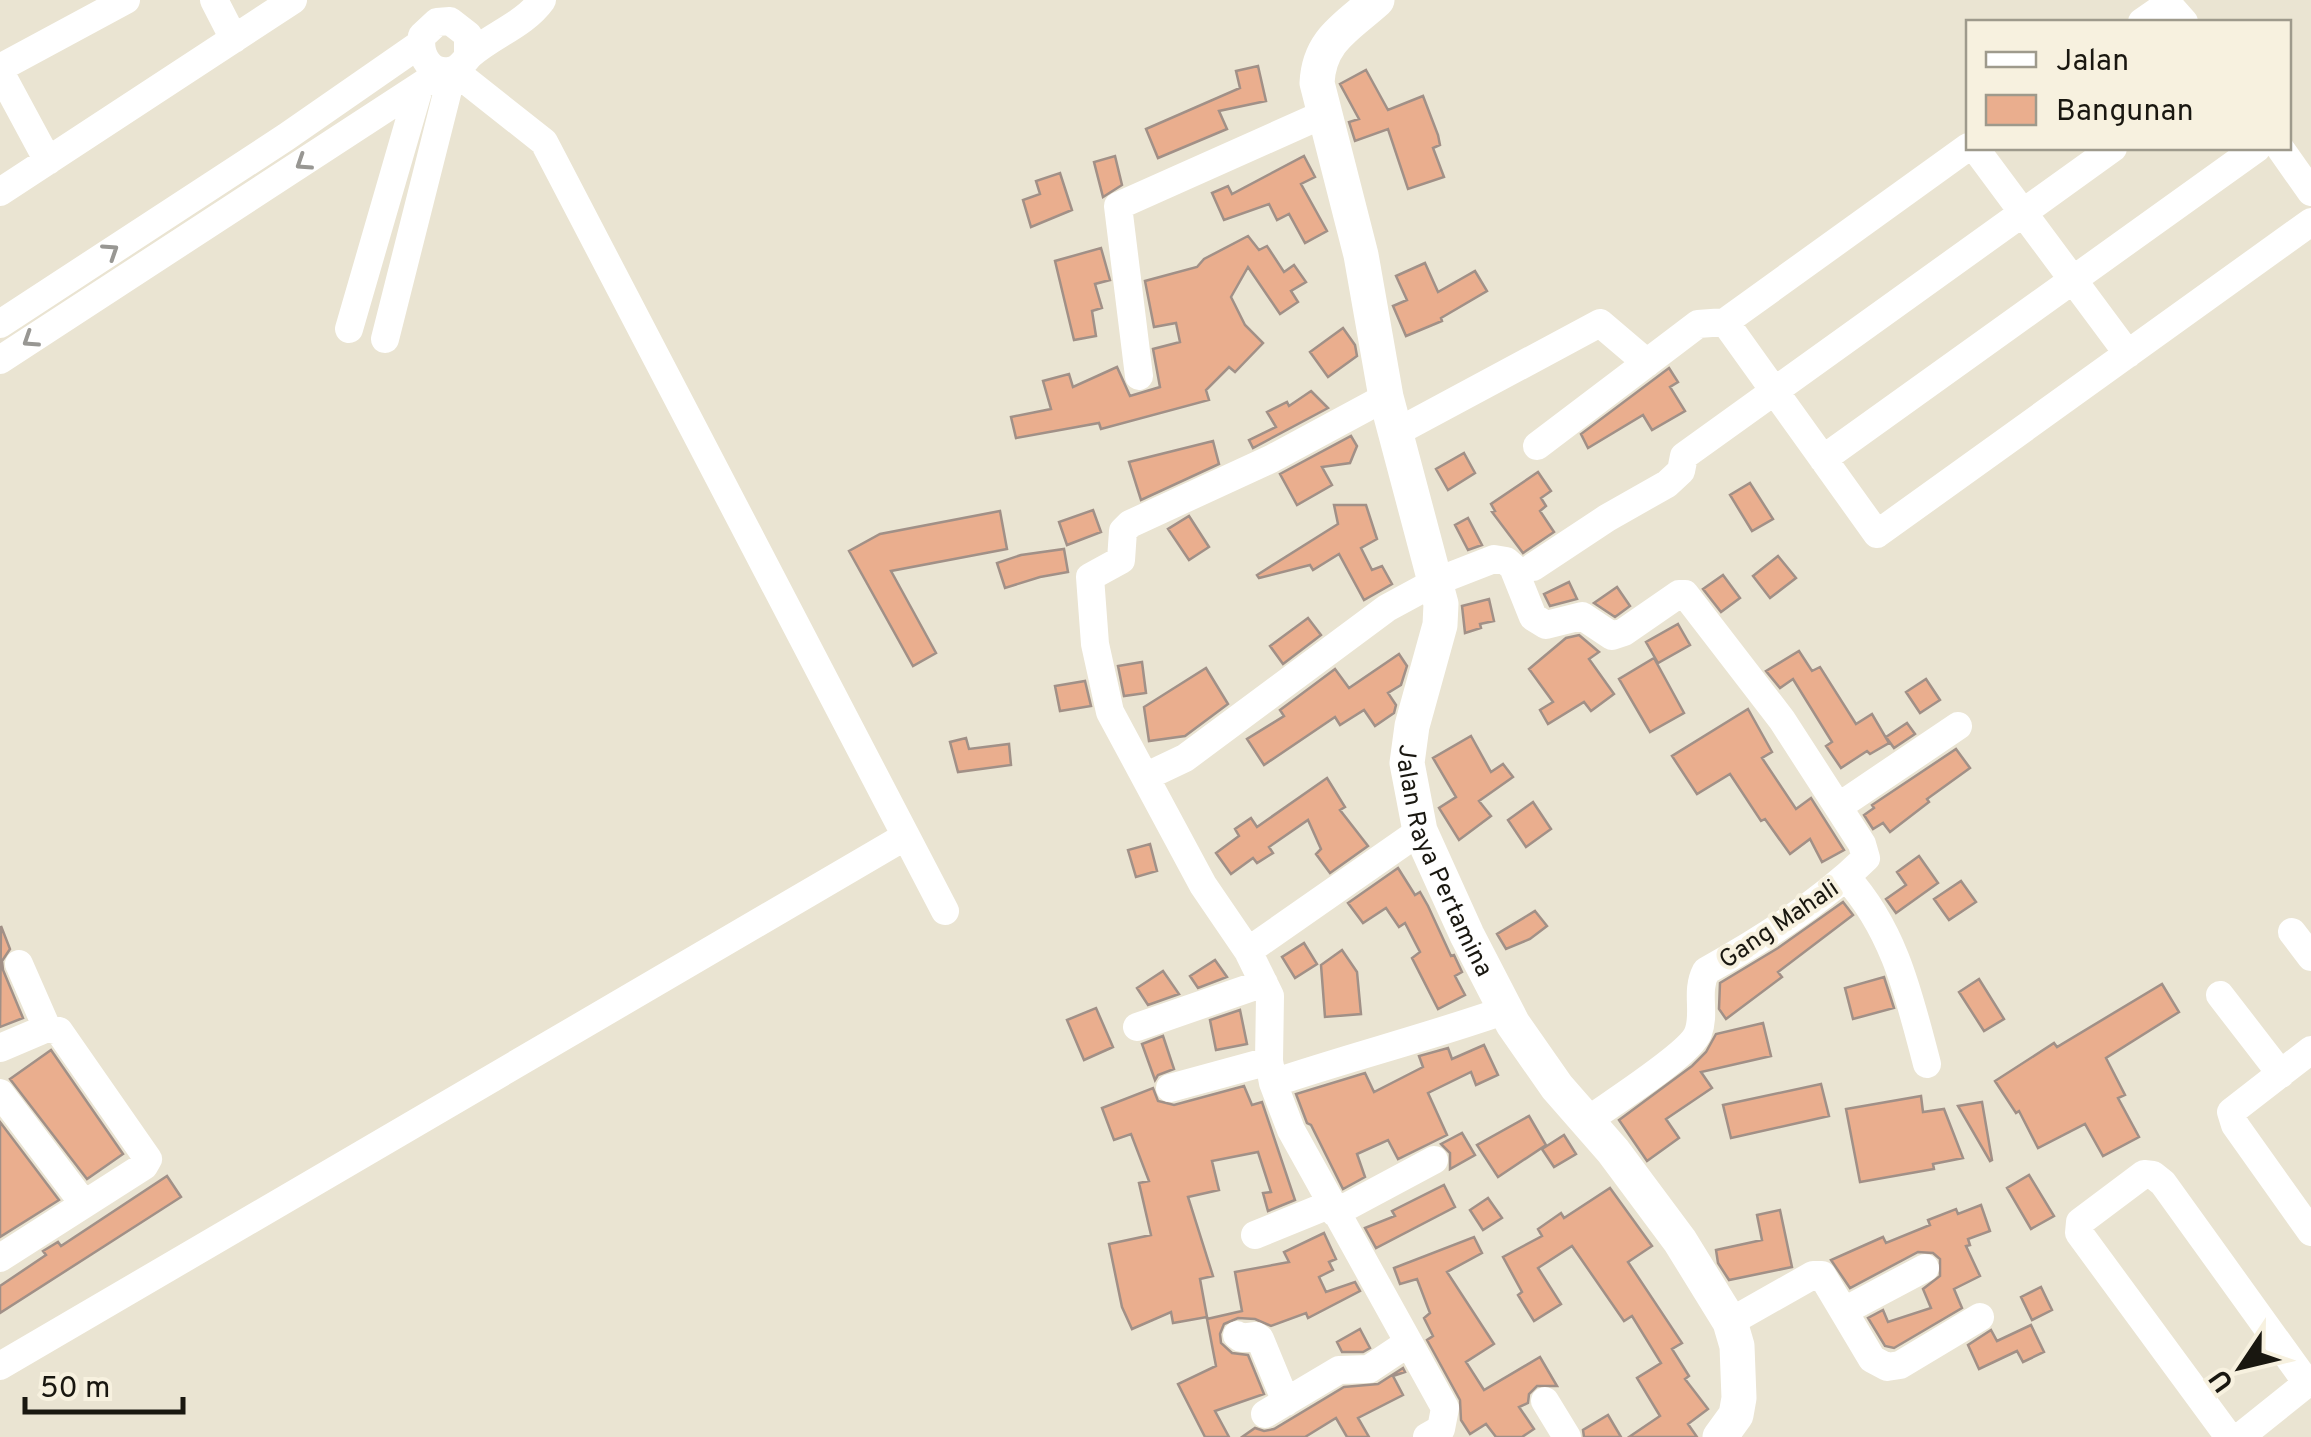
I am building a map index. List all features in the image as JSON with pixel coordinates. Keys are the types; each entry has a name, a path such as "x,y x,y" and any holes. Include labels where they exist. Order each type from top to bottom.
{"main road":[{"name":"Jalan Raya Pertamina","path":"1377,0 1330,42 1318,60 1317,82 1361,255 1386,397 1441,604 1440,624 1412,726 1407,764 1420,830 1506,1010 1557,1087 1680,1241 1730,1322 1737,1346 1739,1398 1736,1415 1720,1437"}],"street":[{"path":"48,161 0,70 89,9 126,0"},
{"path":"214,0 234,38"},
{"path":"0,192 234,38 252,11 293,0"},
{"path":"430,0 422,57 431,67 455,66 544,142 945,911"},
{"path":"0,360 455,66 533,14 542,0"},
{"path":"2145,20 2168,4 2182,20"},
{"path":"0,324 286,137 438,22 464,14 470,46 455,66 385,339"},
{"path":"349,329 419,88"},
{"path":"1139,376 1118,206 1324,114"},
{"path":"362,125 403,146"},
{"path":"1537,446 1698,324 1725,322 1968,150"},
{"path":"1974,150 2128,354"},
{"path":"1533,568 1607,518 1667,484 1681,471 1684,456 2110,150"},
{"path":"1823,459 2253,150"},
{"path":"2281,150 2311,192"},
{"path":"1725,322 1877,534 2311,222"},
{"path":"1395,433 1600,322 1646,363"},
{"path":"1386,397 1271,459 1130,524 1123,531 1121,560 1090,578 1096,644 1110,712 1203,885 1264,982 1271,1010 1271,1072 1291,1130 1445,1408 1442,1429 1428,1437"},
{"path":"1147,776 1185,758 1387,608 1435,582 1499,558 1513,567 1538,622 1546,625 1582,616 1612,636 1685,594 1782,720 1838,807 1958,726"},
{"name":"Gang Mahali","path":"1586,1121 1692,1045 1701,1026 1700,983 1706,971 1784,923 1866,858 1838,807"},
{"path":"1248,951 1420,830"},
{"path":"0,1366 906,836"},
{"path":"1846,877 1866,898 1897,958 1927,1064"},
{"path":"2292,932 2311,957"},
{"path":"19,964 47,1028"},
{"path":"1138,1026 1264,982"},
{"path":"2220,996 2280,1074"},
{"path":"1170,1088 1271,1072 1424,1039 1506,1010"},
{"path":"0,1048 47,1028 60,1032 148,1159 144,1166 84,1204 4,1246"},
{"path":"2311,1050 2231,1112 2235,1125 2311,1232"},
{"path":"0,1093 84,1204"},
{"path":"1255,1235 1333,1208 1434,1160"},
{"path":"2229,1437 2079,1232 2080,1222 2144,1174 2163,1183 2309,1382 2240,1437"},
{"path":"1844,1311 1925,1268"},
{"path":"1730,1322 1813,1275 1822,1275 1872,1358 1887,1368 1980,1317"},
{"path":"1237,1335 1260,1339 1276,1408 1339,1370 1369,1369 1408,1343"},
{"path":"1545,1401 1567,1437"}],"building":[{"path":"1258,66 1266,101 1219,111 1227,129 1158,158 1146,129 1240,88 1236,71"},
{"path":"1366,70 1388,110 1423,96 1438,135 1440,145 1433,148 1444,177 1408,189 1388,129 1355,141 1349,122 1359,119 1340,84"},
{"path":"1115,156 1122,185 1103,197 1094,162"},
{"path":"1304,156 1315,177 1301,184 1327,231 1305,243 1289,214 1277,220 1269,204 1224,220 1212,193 1228,186 1232,194"},
{"path":"1060,173 1072,210 1031,227 1023,200 1040,194 1036,181"},
{"path":"1248,236 1259,250 1267,246 1284,272 1294,265 1306,282 1291,291 1298,302 1280,314 1248,267 1231,297 1245,325 1263,343 1235,372 1229,367 1206,390 1209,400 1101,429 1099,423 1016,438 1011,417 1051,409 1043,381 1069,374 1073,387 1117,367 1130,396 1160,387 1153,349 1180,342 1176,323 1154,327 1145,281 1197,267 1204,259"},
{"path":"1101,248 1110,280 1095,284 1102,308 1092,311 1096,336 1074,340 1055,261"},
{"path":"1425,263 1438,292 1475,271 1487,291 1441,318 1442,321 1406,336 1393,306 1407,300 1396,276"},
{"path":"1343,328 1355,345 1357,356 1328,377 1310,352"},
{"path":"1669,368 1678,382 1670,387 1685,411 1652,430 1643,415 1588,448 1581,434"},
{"path":"1311,391 1328,408 1253,448 1249,440 1276,427 1267,412 1287,402 1289,406"},
{"path":"1351,436 1357,446 1350,463 1322,467 1332,485 1297,505 1280,474"},
{"path":"1213,441 1219,464 1141,500 1129,462"},
{"path":"1464,453 1475,473 1448,490 1436,469"},
{"path":"1538,472 1551,491 1541,498 1546,506 1540,511 1554,532 1523,553 1492,512 1495,511 1491,504"},
{"path":"1750,483 1773,519 1752,531 1730,495"},
{"path":"1334,505 1366,505 1377,539 1361,548 1372,570 1382,566 1392,584 1364,600 1339,554 1313,570 1310,565 1259,578 1257,575 1338,524"},
{"path":"1093,510 1101,532 1067,545 1059,522"},
{"path":"1000,511 1007,549 891,571 936,653 913,666 849,551 880,534"},
{"path":"1189,516 1209,547 1189,560 1168,529"},
{"path":"1468,518 1482,545 1468,550 1455,525"},
{"path":"1064,549 1068,572 1005,588 997,563"},
{"path":"1778,556 1796,578 1770,598 1753,576"},
{"path":"1723,575 1740,598 1721,612 1703,589"},
{"path":"1569,582 1577,599 1550,606 1544,594"},
{"path":"1617,587 1630,606 1615,617 1594,603"},
{"path":"1489,599 1494,621 1465,633 1462,606"},
{"path":"1308,618 1321,635 1283,664 1270,646"},
{"path":"1678,624 1690,645 1658,663 1646,642"},
{"path":"1579,635 1599,652 1589,659 1614,694 1591,711 1584,702 1548,724 1540,710 1553,702 1529,669 1566,638"},
{"path":"1799,651 1812,671 1820,667 1856,724 1872,714 1889,743 1870,754 1867,751 1841,768 1826,746 1832,742 1793,679 1780,688 1766,671"},
{"path":"1399,654 1407,666 1401,685 1388,693 1396,705 1394,713 1375,726 1364,710 1340,725 1335,717 1264,765 1247,739 1284,716 1280,710 1335,669 1349,688"},
{"path":"1654,658 1684,713 1650,732 1619,679"},
{"path":"1142,662 1146,693 1124,696 1118,666"},
{"path":"1206,668 1228,704 1185,736 1149,741 1144,707"},
{"path":"1926,679 1940,700 1920,713 1906,692"},
{"path":"1085,681 1091,706 1060,711 1055,686"},
{"path":"1748,709 1772,752 1762,758 1796,809 1811,798 1844,850 1822,862 1810,839 1790,854 1765,819 1761,821 1730,774 1697,794 1672,756"},
{"path":"1907,723 1915,734 1894,748 1886,737"},
{"path":"1471,736 1491,772 1503,764 1513,777 1479,801 1491,816 1459,840 1439,808 1456,797 1433,758"},
{"path":"966,738 969,749 1009,744 1011,765 958,772 950,742"},
{"path":"1956,749 1970,768 1890,832 1883,823 1873,829 1864,815 1874,808 1872,805"},
{"path":"1327,778 1345,807 1340,810 1368,846 1330,873 1316,854 1321,849 1308,820 1269,847 1273,853 1257,863 1253,858 1231,874 1216,853 1239,836 1235,829 1251,818 1257,827"},
{"path":"1533,802 1551,829 1526,847 1508,820"},
{"path":"1150,844 1157,871 1136,877 1128,850"},
{"path":"1919,856 1938,883 1896,913 1886,899 1906,885 1897,872"},
{"path":"1398,868 1415,895 1420,892 1462,972 1455,976 1465,995 1438,1009 1412,958 1420,952 1405,923 1399,927 1386,908 1363,923 1348,903"},
{"path":"1961,881 1976,902 1949,920 1934,899"},
{"path":"1843,902 1853,915 1778,972 1782,977 1726,1019 1719,1009 1720,983"},
{"path":"1535,911 1547,926 1530,939 1506,949 1497,934"},
{"path":"1,926 10,949 2,961 3,970 23,1018 0,1027"},
{"path":"1304,943 1317,964 1295,978 1282,957"},
{"path":"1342,950 1357,972 1361,1014 1325,1017 1321,965"},
{"path":"1215,960 1227,977 1198,988 1190,976"},
{"path":"1163,971 1179,994 1148,1005 1137,988"},
{"path":"1884,977 1894,1008 1853,1019 1845,988"},
{"path":"1979,979 2004,1019 1984,1031 1959,992"},
{"path":"2162,984 2179,1012 2106,1058 2125,1095 2118,1098 2139,1137 2103,1156 2085,1124 2038,1148 2019,1111 2016,1113 1995,1081 2054,1043 2057,1047"},
{"path":"1096,1008 1113,1047 1084,1060 1067,1020"},
{"path":"1240,1010 1247,1044 1216,1050 1210,1020"},
{"path":"1763,1023 1771,1056 1701,1072 1712,1088 1666,1119 1679,1138 1647,1161 1619,1120 1692,1066 1716,1034"},
{"path":"1163,1036 1174,1069 1155,1080 1142,1044"},
{"path":"1484,1045 1498,1075 1476,1085 1471,1072 1428,1093 1447,1135 1398,1159 1388,1140 1357,1154 1365,1177 1343,1189 1307,1123 1296,1094 1365,1073 1374,1092 1423,1067 1419,1056 1448,1048 1452,1059"},
{"path":"51,1050 123,1154 87,1179 10,1079"},
{"path":"1821,1084 1829,1116 1731,1138 1723,1105"},
{"path":"1244,1086 1252,1105 1262,1102 1295,1200 1268,1211 1263,1193 1271,1192 1258,1152 1212,1161 1219,1190 1188,1197 1213,1276 1200,1279 1207,1317 1173,1323 1171,1312 1132,1329 1122,1307 1109,1244 1151,1235 1139,1183 1149,1181 1131,1134 1114,1140 1102,1108 1153,1088 1158,1101 1174,1105"},
{"path":"1921,1096 1923,1112 1944,1109 1963,1158 1933,1164 1934,1169 1860,1182 1846,1109"},
{"path":"1982,1102 1992,1160 1990,1161 1958,1106"},
{"path":"1529,1116 1546,1145 1498,1177 1477,1145"},
{"path":"0,1122 59,1200 0,1237"},
{"path":"1462,1133 1475,1155 1450,1169 1450,1153 1441,1144"},
{"path":"1564,1135 1576,1154 1554,1167 1542,1149"},
{"path":"2029,1175 2054,1216 2031,1229 2007,1188"},
{"path":"167,1176 181,1197 0,1313 0,1286 46,1255 43,1251 58,1242 61,1246"},
{"path":"1444,1185 1455,1207 1376,1248 1365,1228 1395,1216 1392,1211"},
{"path":"1610,1188 1652,1246 1628,1262 1682,1343 1672,1349 1689,1376 1685,1379 1708,1409 1688,1424 1697,1437 1629,1437 1660,1416 1637,1378 1661,1363 1632,1316 1624,1321 1572,1246 1538,1268 1561,1304 1534,1321 1518,1295 1522,1292 1503,1257 1542,1236 1538,1229 1561,1213 1564,1218"},
{"path":"1488,1198 1502,1218 1483,1230 1470,1210"},
{"path":"1981,1205 1990,1231 1968,1239 1970,1245 1966,1246 1980,1276 1954,1289 1962,1308 1894,1348 1885,1346 1868,1318 1883,1310 1888,1322 1931,1308 1923,1289 1940,1276 1940,1259 1933,1253 1918,1252 1850,1288 1831,1260 1883,1237 1886,1243 1930,1225 1928,1220 1956,1209 1958,1214"},
{"path":"1780,1210 1792,1267 1729,1280 1718,1263 1716,1250 1762,1240 1757,1215"},
{"path":"1324,1233 1336,1259 1329,1262 1333,1270 1319,1277 1326,1292 1355,1282 1360,1291 1308,1318 1306,1313 1271,1326 1255,1319 1238,1318 1224,1324 1221,1343 1232,1353 1248,1355 1264,1394 1215,1411 1229,1437 1205,1437 1178,1384 1216,1366 1207,1319 1242,1311 1235,1272 1289,1262 1284,1252"},
{"path":"1474,1237 1482,1253 1447,1272 1494,1344 1466,1362 1484,1390 1540,1357 1557,1386 1537,1386 1529,1394 1528,1403 1519,1407 1534,1429 1522,1437 1496,1437 1486,1424 1470,1434 1461,1420 1460,1400 1427,1340 1433,1336 1424,1318 1430,1313 1417,1279 1400,1284 1394,1268"},
{"path":"2041,1287 2052,1310 2032,1320 2021,1297"},
{"path":"2031,1325 2044,1352 2023,1362 2017,1351 1979,1369 1968,1345 1991,1330 1997,1341"},
{"path":"1360,1329 1370,1348 1342,1352 1337,1342"},
{"path":"1403,1368 1405,1372 1393,1376 1403,1395 1358,1418 1369,1437 1347,1437 1336,1418 1305,1437 1242,1437 1255,1428 1274,1429 1344,1387 1378,1384"},
{"path":"1608,1415 1621,1437 1584,1437 1583,1430"}]}
